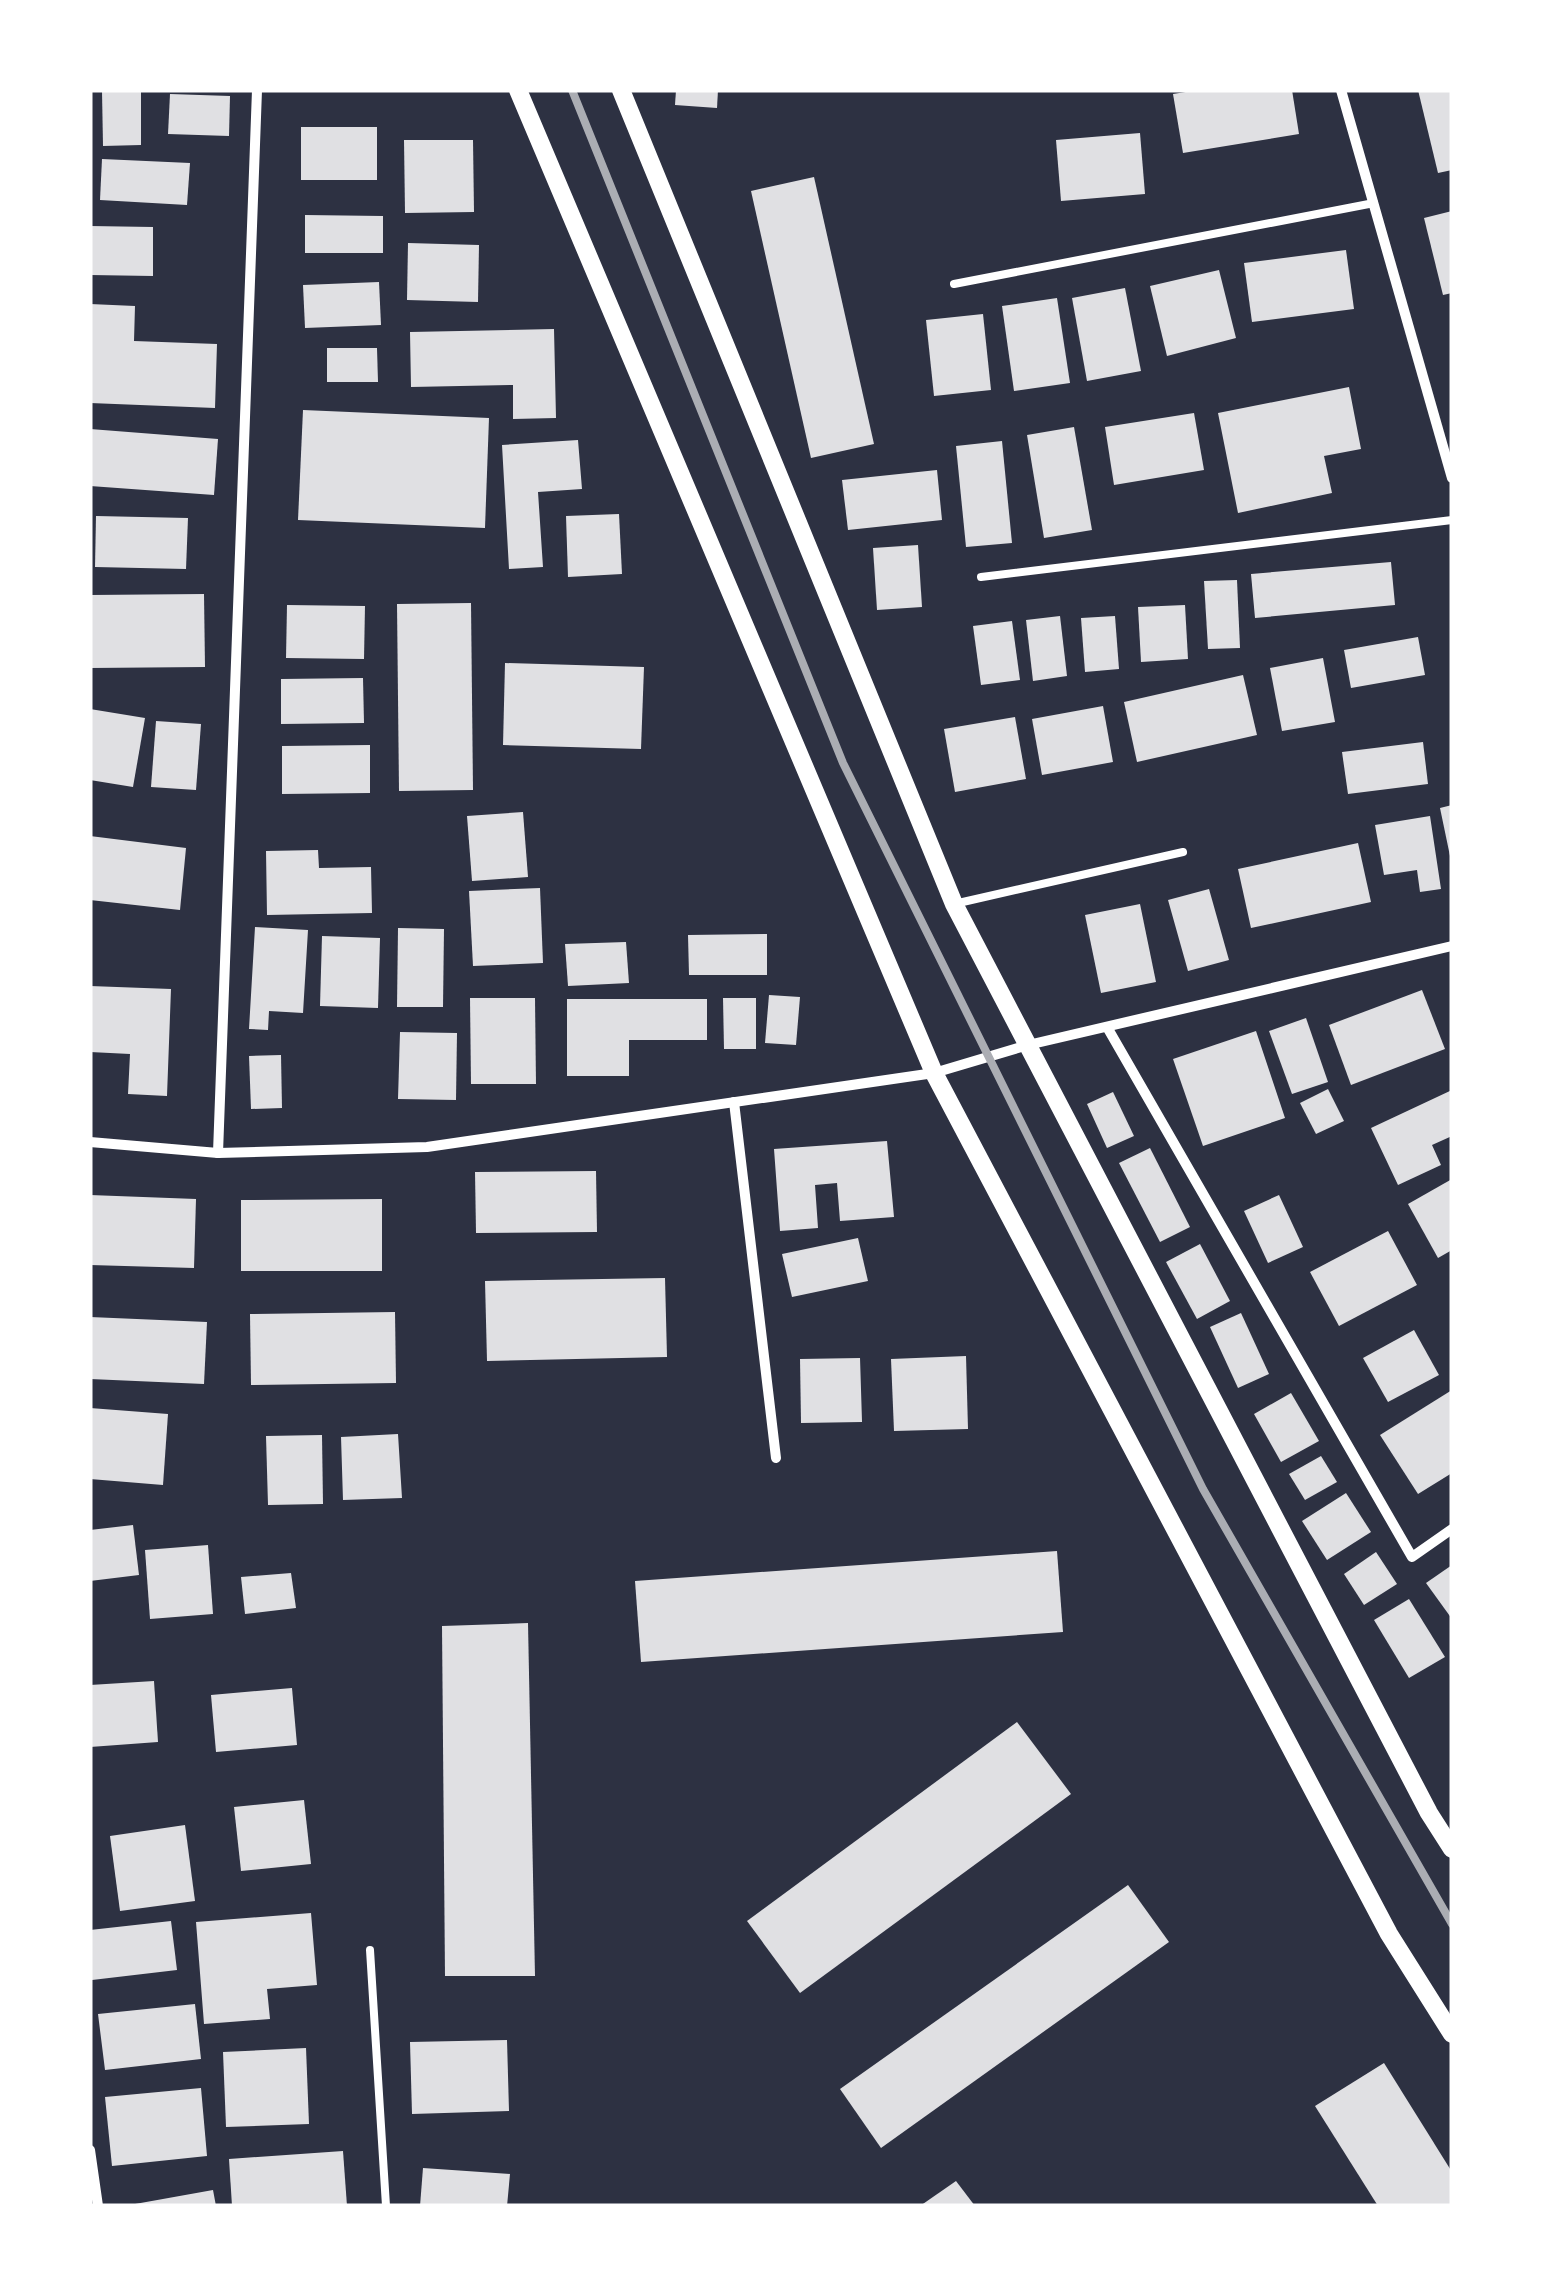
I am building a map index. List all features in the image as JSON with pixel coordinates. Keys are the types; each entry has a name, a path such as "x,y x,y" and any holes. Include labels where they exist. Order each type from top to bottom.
{"street":[{"path":"218,1153 256,90"},
{"path":"518,90 934,1072 1390,1934 1452,2034"},
{"path":"621,90 954,904 1420,1795 1452,1849"},
{"path":"1342,90 1452,478"},
{"path":"90,1142 218,1153 428,1147 934,1072 1028,1046 1448,947 1452,960"},
{"path":"1107,1028 1412,1557 1452,1529"},
{"path":"734,1102 776,1458"},
{"path":"90,2150 98,2206"}],"lane":[{"path":"954,284 1374,203"},
{"path":"982,577 1452,520"},
{"path":"954,904 1182,852"},
{"path":"370,1950 386,2206"}],"building":[{"path":"141,90 141,145 103,146 102,91"},
{"path":"676,90 718,90 717,108 675,105"},
{"path":"1198,90 1292,90 1299,134 1183,153 1173,94"},
{"path":"1418,90 1452,90 1452,170 1438,173"},
{"path":"170,94 230,96 229,136 168,134"},
{"path":"301,127 377,127 377,180 301,180"},
{"path":"1140,133 1145,194 1061,201 1056,140"},
{"path":"404,140 473,140 474,212 405,213"},
{"path":"102,159 190,163 187,205 100,200"},
{"path":"814,177 874,444 811,458 751,191"},
{"path":"1452,211 1452,293 1443,295 1424,218"},
{"path":"305,215 383,216 383,253 305,253"},
{"path":"90,226 153,227 153,276 90,275"},
{"path":"408,243 479,245 478,302 407,300"},
{"path":"1346,250 1354,309 1252,322 1244,263"},
{"path":"1219,270 1236,338 1167,356 1150,286"},
{"path":"379,282 381,325 305,328 303,285"},
{"path":"1125,288 1141,371 1087,381 1072,298"},
{"path":"1057,298 1070,383 1014,391 1002,306"},
{"path":"90,304 135,306 134,341 217,344 215,408 90,403"},
{"path":"983,314 991,390 934,396 926,320"},
{"path":"554,329 556,418 513,419 513,385 411,387 410,332"},
{"path":"327,348 377,348 378,382 327,382"},
{"path":"1349,387 1361,449 1324,456 1332,493 1238,513 1218,413"},
{"path":"303,410 489,418 485,528 298,520"},
{"path":"1194,413 1204,470 1114,485 1105,427"},
{"path":"1074,427 1092,530 1044,538 1027,435"},
{"path":"90,429 218,439 214,495 90,486"},
{"path":"578,440 582,489 538,492 543,567 509,569 502,445"},
{"path":"1002,441 1012,543 966,547 956,446"},
{"path":"937,470 942,520 848,530 842,480"},
{"path":"619,514 622,574 568,577 566,516"},
{"path":"96,516 188,518 186,569 95,567"},
{"path":"918,545 922,607 877,610 873,548"},
{"path":"1391,562 1395,605 1255,618 1251,574"},
{"path":"1237,580 1240,648 1208,649 1204,581"},
{"path":"204,594 205,667 90,668 90,595"},
{"path":"471,603 473,790 399,791 397,604"},
{"path":"287,605 365,606 364,659 286,658"},
{"path":"1185,605 1188,659 1141,662 1138,607"},
{"path":"1060,616 1067,676 1033,681 1026,620"},
{"path":"1115,616 1119,669 1085,672 1081,618"},
{"path":"1012,621 1020,680 981,685 973,626"},
{"path":"1418,637 1425,675 1351,688 1344,650"},
{"path":"1323,658 1335,722 1282,731 1270,668"},
{"path":"505,663 644,667 641,749 503,745"},
{"path":"1243,675 1257,735 1137,762 1124,702"},
{"path":"363,678 364,723 281,724 281,679"},
{"path":"1103,706 1113,762 1042,775 1032,719"},
{"path":"90,709 145,718 133,787 90,780"},
{"path":"1015,717 1026,779 955,792 944,729"},
{"path":"156,721 201,724 196,790 151,787"},
{"path":"1423,742 1428,784 1348,794 1342,752"},
{"path":"370,745 370,793 282,794 282,746"},
{"path":"1452,805 1452,856 1450,856 1440,808"},
{"path":"523,812 528,877 472,881 467,816"},
{"path":"1430,816 1441,889 1420,892 1417,870 1384,875 1375,825"},
{"path":"90,836 186,848 180,910 90,900"},
{"path":"1358,843 1371,902 1251,928 1238,869"},
{"path":"318,850 319,868 371,867 372,913 267,915 266,851"},
{"path":"540,888 543,963 473,966 469,891"},
{"path":"1209,889 1229,960 1188,971 1168,900"},
{"path":"1140,904 1156,982 1101,993 1085,915"},
{"path":"255,927 308,930 303,1013 269,1011 268,1030 249,1029"},
{"path":"398,928 444,929 443,1007 397,1007"},
{"path":"767,934 767,975 689,975 688,935"},
{"path":"322,936 380,938 378,1008 320,1006"},
{"path":"626,942 629,983 568,986 565,944"},
{"path":"90,986 171,989 167,1096 128,1094 130,1054 90,1052"},
{"path":"1422,990 1445,1049 1351,1085 1329,1025"},
{"path":"769,995 800,997 796,1045 765,1043"},
{"path":"470,998 535,998 536,1084 471,1084"},
{"path":"723,998 756,998 756,1049 724,1049"},
{"path":"567,999 707,999 707,1040 629,1040 629,1076 567,1076"},
{"path":"1306,1018 1328,1082 1292,1094 1269,1031"},
{"path":"1256,1031 1285,1118 1203,1146 1173,1059"},
{"path":"400,1032 457,1033 456,1100 398,1099"},
{"path":"281,1055 282,1108 251,1109 249,1056"},
{"path":"1328,1089 1344,1121 1316,1134 1300,1103"},
{"path":"1452,1090 1452,1136 1432,1145 1441,1165 1398,1185 1371,1128"},
{"path":"1113,1092 1134,1136 1107,1148 1087,1104"},
{"path":"887,1141 894,1217 840,1221 837,1183 815,1185 818,1228 780,1231 774,1149"},
{"path":"1150,1148 1190,1227 1160,1242 1119,1163"},
{"path":"596,1171 597,1232 476,1233 475,1172"},
{"path":"1452,1179 1452,1250 1438,1258 1408,1204"},
{"path":"90,1195 196,1199 194,1268 90,1265"},
{"path":"1279,1195 1303,1247 1268,1263 1244,1211"},
{"path":"382,1199 382,1271 241,1271 241,1200"},
{"path":"1388,1231 1417,1285 1339,1326 1310,1272"},
{"path":"858,1238 868,1281 792,1297 782,1254"},
{"path":"1200,1244 1230,1301 1197,1319 1166,1262"},
{"path":"665,1278 667,1357 487,1361 485,1281"},
{"path":"395,1312 396,1383 251,1385 250,1314"},
{"path":"1241,1313 1269,1374 1238,1388 1210,1327"},
{"path":"90,1317 207,1322 204,1384 90,1379"},
{"path":"1414,1330 1439,1375 1388,1402 1363,1358"},
{"path":"966,1356 968,1429 894,1431 891,1359"},
{"path":"860,1358 862,1422 801,1423 800,1359"},
{"path":"1452,1390 1452,1473 1418,1494 1380,1435"},
{"path":"1291,1393 1319,1441 1281,1462 1254,1414"},
{"path":"90,1408 168,1414 163,1485 90,1479"},
{"path":"398,1434 402,1498 343,1500 341,1437"},
{"path":"322,1435 323,1504 268,1505 266,1436"},
{"path":"1321,1456 1337,1482 1305,1500 1289,1474"},
{"path":"1346,1493 1371,1532 1327,1560 1302,1521"},
{"path":"133,1525 139,1575 90,1581 90,1530"},
{"path":"208,1545 213,1614 150,1619 145,1550"},
{"path":"1057,1551 1063,1632 641,1662 635,1581"},
{"path":"1376,1552 1397,1584 1364,1605 1344,1574"},
{"path":"1452,1565 1452,1619 1426,1583"},
{"path":"291,1573 296,1608 245,1614 241,1577"},
{"path":"1409,1599 1445,1657 1409,1678 1374,1620"},
{"path":"528,1623 535,1976 445,1976 442,1626"},
{"path":"154,1681 158,1742 90,1747 90,1685"},
{"path":"292,1688 297,1745 216,1752 211,1695"},
{"path":"1017,1722 1071,1794 800,1993 747,1921"},
{"path":"304,1800 311,1864 241,1871 234,1807"},
{"path":"185,1825 195,1901 120,1911 110,1836"},
{"path":"1128,1885 1169,1942 881,2148 840,2089"},
{"path":"311,1913 317,1985 267,1989 270,2019 204,2024 196,1922"},
{"path":"171,1921 177,1970 92,1980 90,1930"},
{"path":"195,2004 201,2059 105,2070 98,2014"},
{"path":"507,2040 509,2111 412,2114 410,2042"},
{"path":"306,2048 309,2124 226,2127 223,2052"},
{"path":"1384,2063 1452,2172 1452,2206 1378,2206 1315,2106"},
{"path":"201,2088 207,2156 112,2166 105,2097"},
{"path":"343,2151 347,2206 232,2206 229,2159"},
{"path":"423,2168 510,2174 507,2206 420,2206"},
{"path":"956,2181 975,2206 920,2206"},
{"path":"213,2190 216,2206 135,2206 135,2204"}],"railway":[{"path":"572,90 843,763 1203,1489 1452,1924"}]}
